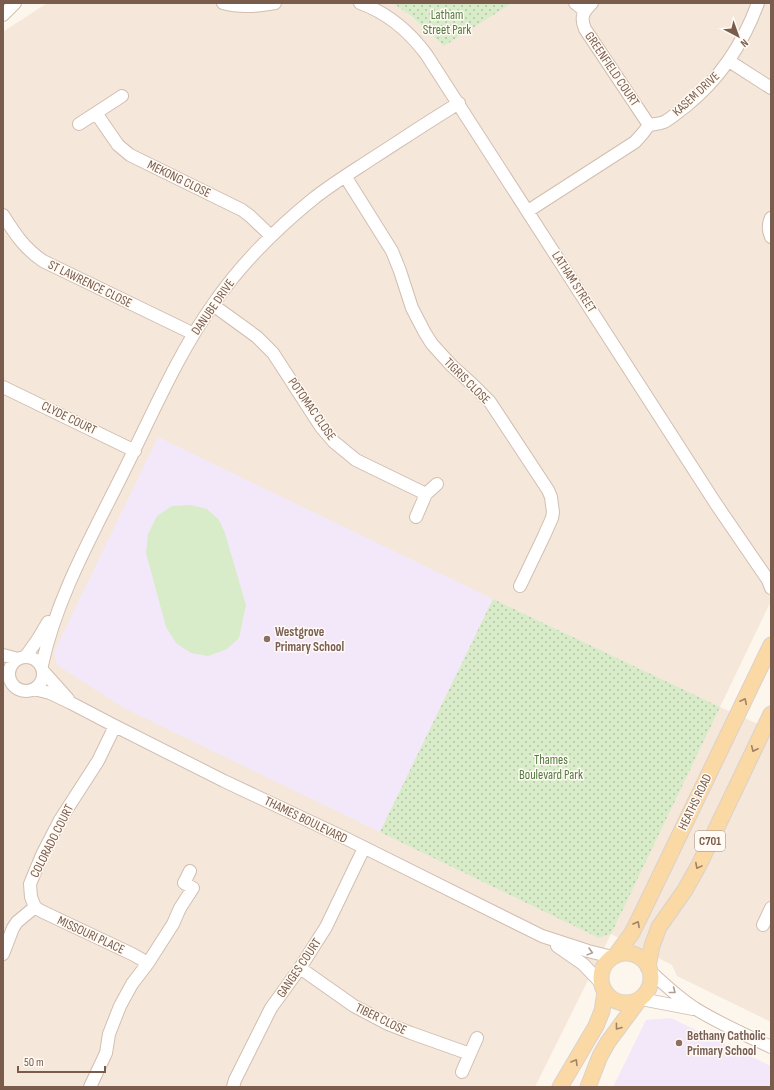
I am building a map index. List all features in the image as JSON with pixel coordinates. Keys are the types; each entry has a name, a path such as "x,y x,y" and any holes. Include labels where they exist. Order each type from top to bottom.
{"main road":[{"name":"HEATHS ROAD","path":"614,957 632,933 771,645"},
{"name":"C701","path":"588,1087 600,1056 608,1042 650,987 651,980 649,970 652,946 659,927 685,890 771,714"},
{"path":"614,957 622,954 638,956 644,961 649,970"},
{"name":"C701","path":"560,1087 596,1026 602,1011 603,988 601,977 606,964 614,957"},
{"path":"603,988 610,998 617,1002 625,1003 640,999"}],"street":[{"path":"3,15 15,3"},
{"path":"223,3 237,6 275,3"},
{"name":"LATHAM STREET","path":"360,3 390,17 398,23 426,54 712,497 770,583"},
{"name":"GREENFIELD COURT","path":"575,3 588,7 583,16 582,22 585,29 649,125"},
{"name":"KASEM DRIVE","path":"649,125 671,118 712,82 729,61 742,41 753,18 758,3"},
{"path":"729,61 771,88"},
{"path":"79,124 122,96"},
{"name":"DANUBE DRIVE","path":"42,668 47,642 77,566 165,386 194,334 213,305 237,273 272,236 314,198 345,176 458,103"},
{"name":"MEKONG CLOSE","path":"96,113 118,145 130,155 242,210 272,236"},
{"path":"528,211 635,142 649,125"},
{"name":"TIGRIS CLOSE","path":"345,176 392,251 412,308 432,344 451,365 490,402 548,490 551,497 553,512 552,518 520,586"},
{"name":"ST LAWRENCE CLOSE","path":"3,215 21,242 43,261 194,334"},
{"path":"771,218 768,226 771,237"},
{"name":"POTOMAC CLOSE","path":"213,305 257,337 273,352 321,427 334,442 356,460 426,494"},
{"name":"CLYDE COURT","path":"3,387 135,450"},
{"path":"416,517 426,494 437,484"},
{"name":"DANUBE DRIVE","path":"22,658 38,639 65,594"},
{"path":"3,655 35,659 42,668 42,681 39,686 34,689 24,691 19,689 6,675 13,662 22,658"},
{"name":"THAMES BOULEVARD","path":"42,668 72,703"},
{"name":"THAMES BOULEVARD","path":"34,689 50,693 72,703 224,781 542,936 583,964 603,988"},
{"name":"COLORADO COURT","path":"35,907 31,897 30,884 39,862 60,820 98,761 115,726"},
{"name":"GANGES COURT","path":"233,1087 235,1080 271,1008 300,968 326,927 364,848"},
{"path":"90,1087 106,1053 110,1034 120,1006 132,984 148,963 173,924 180,908 193,888 184,883 190,871"},
{"path":"3,954 17,922 35,907"},
{"name":"MISSOURI PLACE","path":"35,907 148,963"},
{"path":"762,925 771,908"},
{"name":"THAMES BOULEVARD","path":"542,936 588,951 614,957"},
{"name":"TIBER CLOSE","path":"300,968 354,1006 388,1024 470,1054"},
{"path":"649,970 670,990 696,1009 771,1047"},
{"path":"640,999 696,1009"},
{"path":"462,1072 477,1038"}],"shaded area":[{"path":"47,3 393,3 405,11 442,44 416,3 771,3 771,601 720,707 771,730 771,1022 677,976 672,965 611,934 535,1087 3,1087 3,32"},
{"name":"Westgrove Primary School","path":"158,437 493,599 380,832 124,708 57,665 54,652"},
{"name":"Bethany Catholic Primary School","path":"671,1018 771,1066 771,1087 613,1087 646,1020"}],"green space":[{"name":"Latham Street Park","path":"393,3 512,3 444,46 411,16"},
{"path":"191,505 207,509 219,520 225,533 246,605 239,638 227,649 208,656 191,653 176,643 166,627 146,553 148,534 157,516 172,506"},
{"name":"Thames Boulevard Park","path":"493,599 720,707 611,934 599,938 380,832"}],"place":[{"name":"Westgrove Primary School","path":"267,639"},
{"name":"Bethany Catholic Primary School","path":"679,1043"}]}
